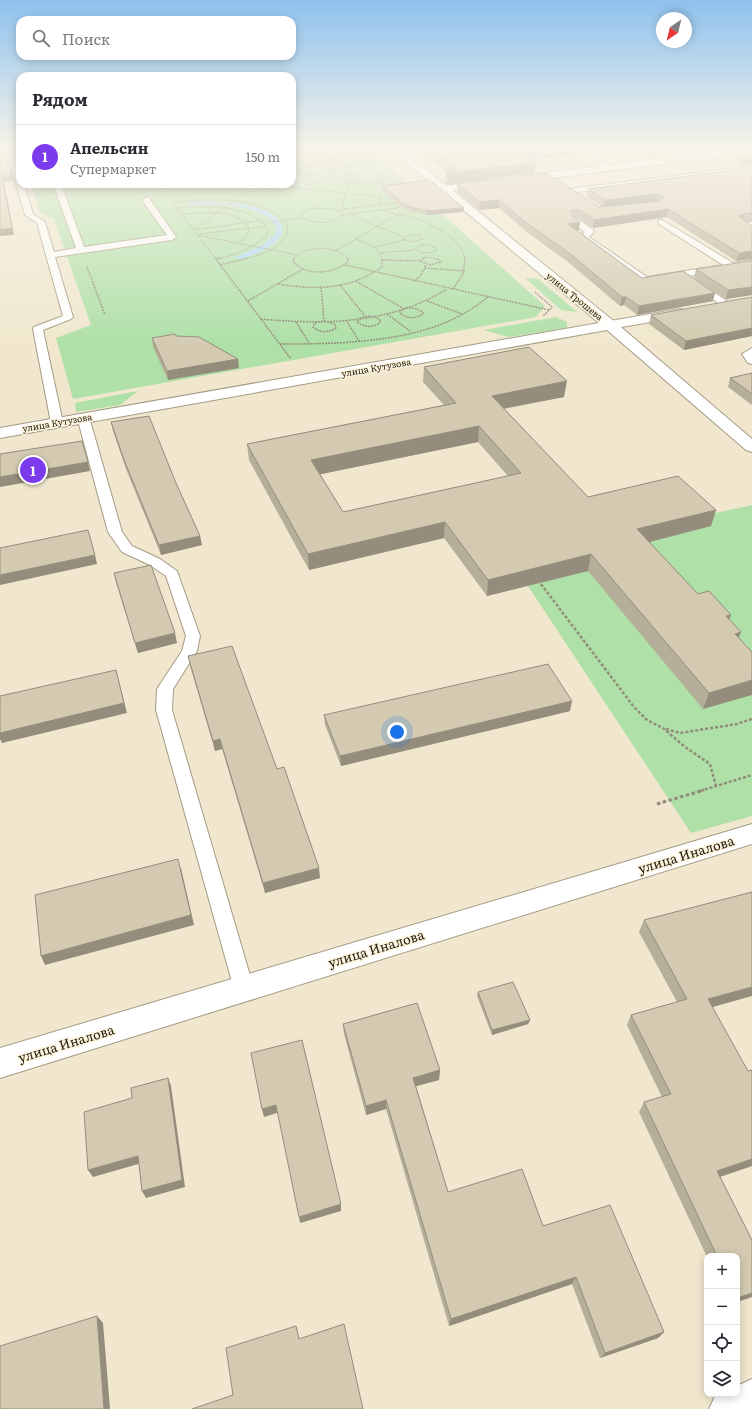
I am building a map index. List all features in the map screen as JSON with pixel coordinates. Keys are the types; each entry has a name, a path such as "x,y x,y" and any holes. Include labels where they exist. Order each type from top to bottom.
{"street":[{"name":"улица Трошева","path":"474,214 610,325 752,447"},
{"path":"711,307 733,303"},
{"name":"улица Кутузова","path":"0,432 696,310"},
{"name":"улица Иналова","path":"0,1063 752,834"},
{"path":"728,1409 752,1398"}],"lane":[{"path":"30,214 41,222 68,318 38,329 57,422"},
{"path":"68,214 81,250"},
{"path":"50,255 172,237 156,214"},
{"path":"575,221 590,232 584,237 645,280 752,263"},
{"path":"662,222 731,266"},
{"path":"752,224 742,226 752,231"},
{"path":"682,275 733,303"},
{"path":"752,351 747,354 752,361"},
{"path":"83,417 115,532 127,549 155,562 172,574 193,636 189,651 165,689 164,710 244,988"}],"path":[{"path":"182,214 191,214"},
{"path":"182,214 291,359"},
{"path":"194,230 216,214"},
{"path":"220,214 235,217 245,223 249,228 249,232 246,237 233,245"},
{"path":"216,259 230,257 237,252 256,246 266,237 267,226 263,220 251,214"},
{"path":"220,265 252,257 270,249 284,238 287,230 283,221 273,214"},
{"path":"302,214 302,218"},
{"path":"265,223 302,218 311,222 325,222 337,220 342,215 349,214 366,224 404,237 416,234 424,238 419,242 405,240 374,247"},
{"path":"395,214 434,227 453,239 465,253 465,271 462,279 453,289"},
{"path":"335,251 398,215"},
{"path":"194,230 263,220"},
{"path":"197,235 267,226"},
{"path":"197,235 239,242 297,255 312,250 335,251 345,254 348,258 348,262 345,266"},
{"path":"278,284 301,287 340,285 356,281 376,272 382,267 380,253 374,247 356,239"},
{"path":"411,242 417,247"},
{"path":"380,253 416,250 421,252 431,252 436,248 428,245 417,247"},
{"path":"81,250 105,315"},
{"path":"421,252 424,258"},
{"path":"297,255 293,261 295,265 303,269 323,271 345,266 549,310"},
{"path":"382,260 420,261 426,264 436,265 441,262 441,260 433,257 424,258 420,261"},
{"path":"414,281 420,276 426,264"},
{"path":"425,268 465,271"},
{"path":"248,301 303,269"},
{"path":"356,281 404,309"},
{"path":"340,285 365,316"},
{"path":"321,287 324,321"},
{"path":"260,318 296,322 329,322 359,319 410,308 437,297 448,288"},
{"path":"535,292 552,307 545,316 537,317"},
{"path":"279,344 360,341 411,332 440,324 462,314 488,297"},
{"path":"428,301 462,314"},
{"path":"410,308 418,309 423,312 423,314 418,317 409,317 401,315 401,311 410,308"},
{"path":"387,314 411,332"},
{"path":"365,316 373,316 381,320 378,324 370,326 362,325 358,322 359,319 365,316"},
{"path":"346,320 360,341"},
{"path":"296,322 309,344"},
{"path":"318,322 329,322 335,324 336,328 326,332 314,329 313,325 318,322"},
{"path":"541,584 634,707 647,720 663,728 680,733 737,724 752,719"},
{"path":"663,728 710,764 716,786"},
{"path":"656,804 752,775"}],"green space":[{"path":"42,214 442,214 545,306 536,317 73,399 56,338 91,325 54,219"},
{"path":"525,278 538,279 577,312 561,310"},
{"path":"556,317 567,322 567,328 509,337 484,330"},
{"path":"138,391 120,405 76,412 75,403"},
{"path":"752,505 752,816 691,833 528,586 545,551"}],"water":[{"path":"260,214 271,214 281,223 282,234 278,239 273,244 251,256 239,259 234,257 244,254 264,244 271,238 276,231 275,224"}],"building":[{"path":"0,214 9,214 12,228 0,230"},
{"path":"516,214 572,214 572,216 580,222 568,224 642,278 683,271 715,293 639,306 626,297 622,297 569,253"},
{"path":"585,214 636,214 594,220"},
{"path":"676,214 746,214 739,216 752,226 752,251 739,253"},
{"path":"752,259 752,287 728,290 696,269 751,261 750,260"},
{"path":"752,297 752,328 686,341 651,315"},
{"path":"175,334 176,336 199,337 238,359 167,371 152,338"},
{"path":"529,347 567,381 492,396 588,497 678,476 716,510 637,529 698,594 709,591 731,615 726,616 741,632 735,634 752,652 752,680 709,693 591,554 488,580 445,522 308,554 247,444 456,403 424,367","holes":["479,426 521,473 343,512 311,460"]},
{"path":"752,373 752,394 730,378"},
{"path":"149,416 176,483 200,536 159,545 124,460 111,422"},
{"path":"82,441 88,462 0,477 0,454"},
{"path":"88,530 95,555 0,575 0,548"},
{"path":"151,565 175,633 135,643 114,573"},
{"path":"232,646 277,769 284,767 319,868 263,883 220,739 213,741 188,656"},
{"path":"548,664 572,701 340,756 324,715"},
{"path":"116,670 124,703 0,733 0,696"},
{"path":"178,859 191,915 41,956 35,895"},
{"path":"752,892 752,987 708,999 748,1071 752,1070 752,1159 717,1171 752,1240 752,1293 740,1297 740,1253 716,1253 644,1102 671,1094 631,1015 687,999 644,920"},
{"path":"513,982 530,1020 492,1030 478,992"},
{"path":"417,1003 440,1070 413,1078 448,1192 522,1169 543,1226 610,1205 664,1332 605,1353 576,1277 451,1319 386,1100 366,1106 343,1024"},
{"path":"302,1040 341,1204 299,1217 276,1105 262,1109 251,1053"},
{"path":"168,1078 182,1180 142,1191 138,1156 88,1170 84,1112 132,1098 131,1088"},
{"path":"97,1316 104,1409 0,1409 0,1346"},
{"path":"344,1324 363,1409 192,1409 233,1395 226,1348 296,1326 299,1339"}],"place":[{"name":"Апельсин","path":"33,470"}]}
